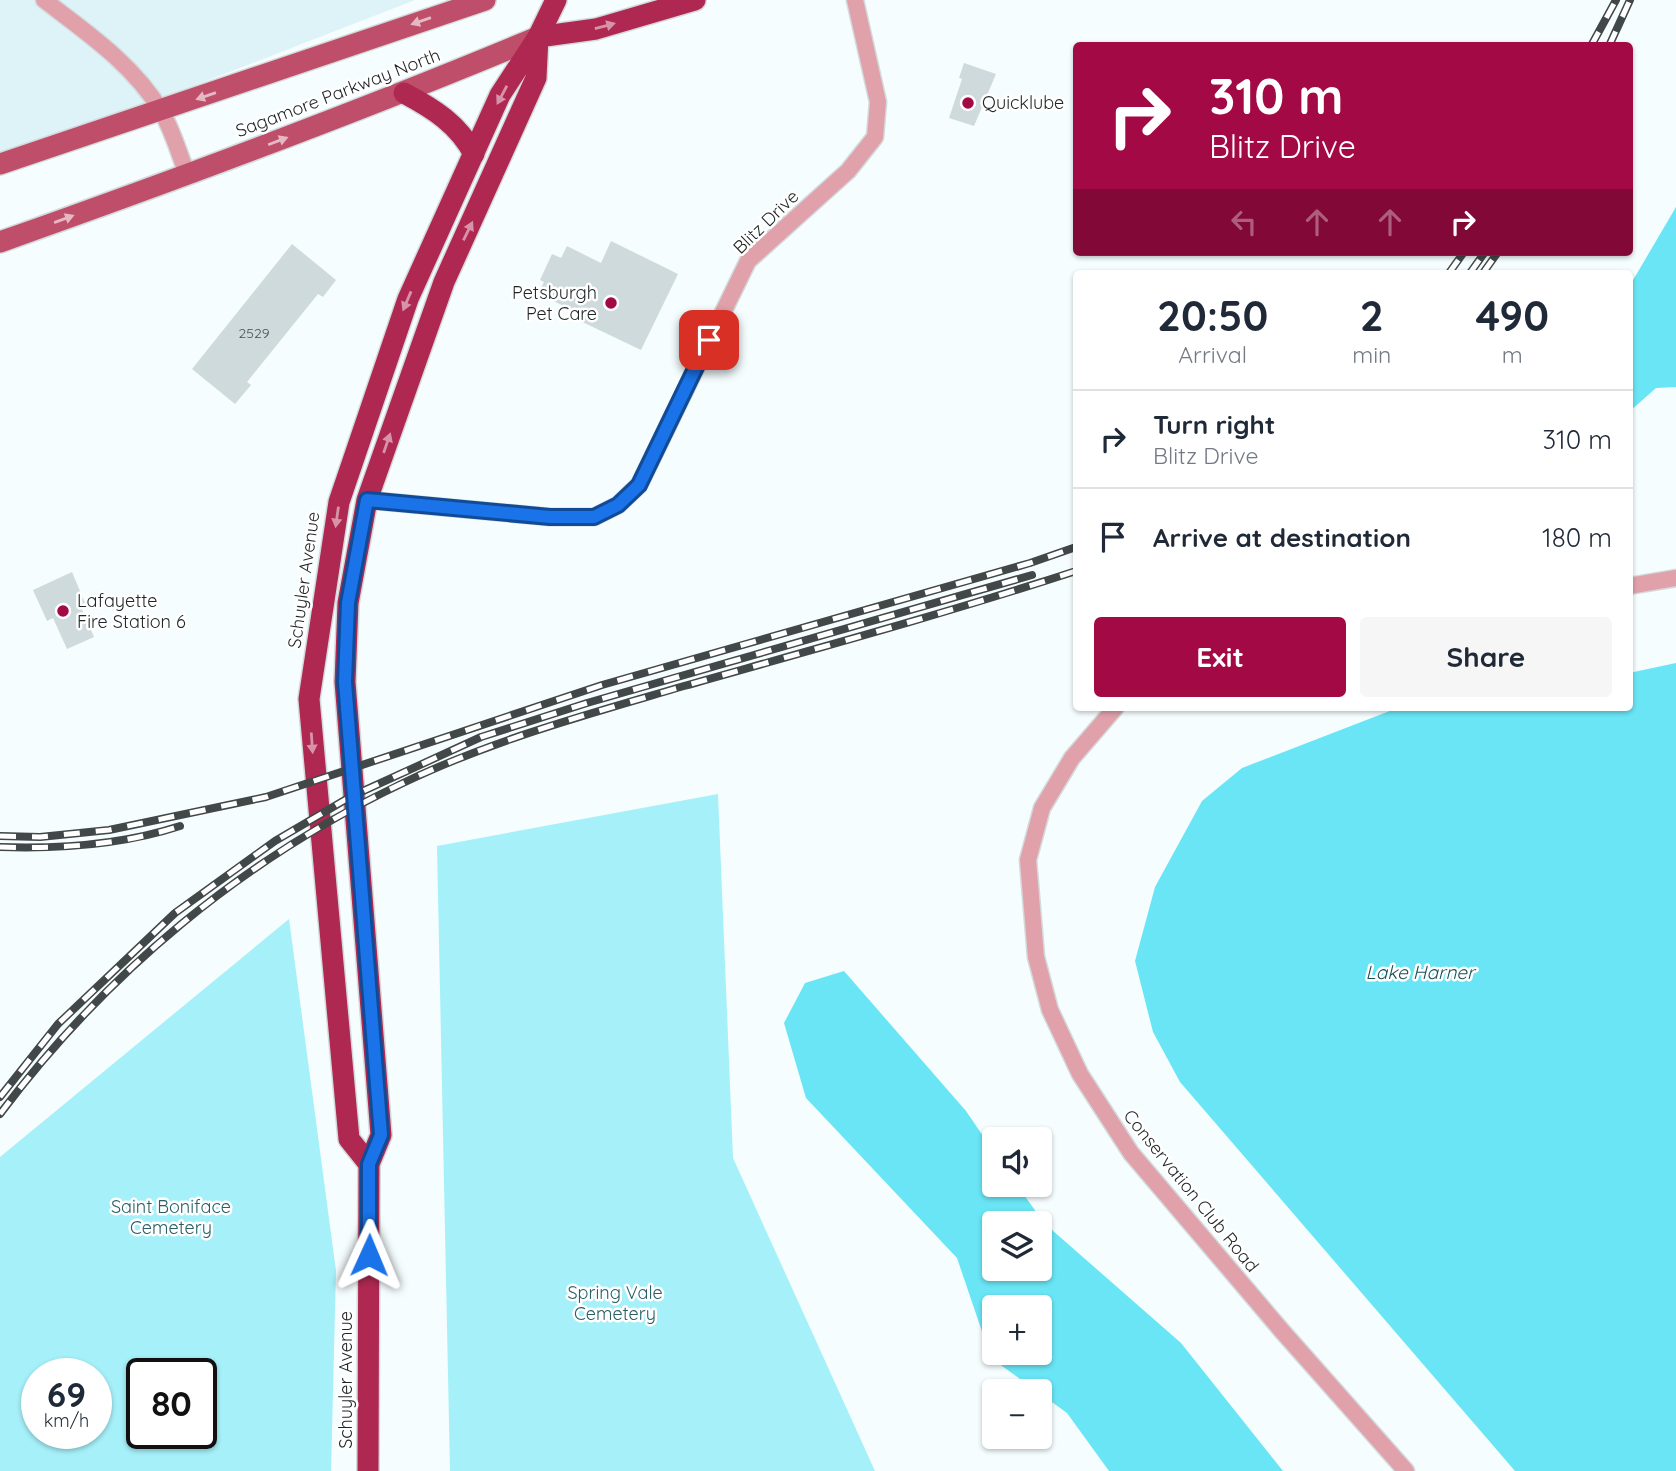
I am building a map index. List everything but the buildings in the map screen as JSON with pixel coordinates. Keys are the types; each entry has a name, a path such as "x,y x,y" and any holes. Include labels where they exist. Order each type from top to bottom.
{"highway":[{"name":"Schuyler Avenue","path":"369,1164 349,1139 309,699 339,502 408,299 500,94 538,37 556,0"},
{"name":"Sagamore Parkway North","path":"538,37 596,29 695,0"},
{"name":"Schuyler Avenue","path":"368,1471 369,1164 381,1135 345,682 348,603 367,500 444,282 536,78 538,37"},
{"path":"404,93 439,112 465,136 474,154"}],"main road":[{"path":"0,164 162,112 485,0"},
{"name":"Sagamore Parkway North","path":"0,242 188,176 404,93 538,37"}],"street":[{"path":"44,0 125,66 162,112 188,176"},
{"name":"Blitz Drive","path":"367,500 550,517 594,517 618,505 639,485 748,261 848,171 875,137 878,102 855,0"},
{"path":"1633,585 1676,578"},
{"name":"Conservation Club Road","path":"1113,711 1072,758 1042,808 1028,860 1036,957 1046,998 1080,1074 1131,1153 1282,1331 1406,1471"}],"shaded area":[{"path":"0,0 415,0 116,116 0,151"}],"green space":[{"name":"Spring Vale Cemetery","path":"718,794 733,1158 875,1471 450,1471 437,846"},
{"name":"Saint Boniface Cemetery","path":"289,919 336,1271 331,1471 0,1471 0,1157"}],"water":[{"path":"1676,207 1676,387 1656,388 1633,408 1633,280"},
{"name":"Lake Harner","path":"1676,663 1676,1471 1515,1471 1180,1082 1153,1032 1135,961 1155,887 1202,801 1242,768 1390,711 1633,711 1633,672"},
{"path":"844,971 966,1111 982,1134 982,1197 1026,1197 1035,1211 982,1211 982,1281 1052,1281 1052,1230 1181,1343 1283,1471 1109,1471 1067,1413 1052,1402 1052,1379 1020,1379 1001,1365 1052,1365 1052,1295 982,1295 982,1332 957,1258 806,1098 784,1023 805,983"}],"railway":[{"path":"1593,42 1616,0"},
{"path":"1611,42 1630,0"},
{"path":"1451,270 1461,256"},
{"path":"1472,270 1482,256"},
{"path":"1485,270 1495,256"},
{"path":"0,836 40,837 109,830 266,797 602,685 1030,563 1073,548"},
{"path":"0,1114 41,1062 85,1013 181,924 287,847 344,813 403,783 471,754 577,718 1073,572"},
{"path":"0,1097 58,1024 175,913 275,841 350,797 481,737 587,703 1032,575"},
{"path":"0,847 113,842 180,826"}],"place":[{"name":"Quicklube","path":"968,103"},
{"name":"Petsburgh Pet Care","path":"611,303"},
{"name":"Lafayette Fire Station 6","path":"63,611"}],"route":[{"path":"369,1255 369,1164 381,1135 345,682 348,603 367,500 550,517 594,517 618,505 639,485 709,340"}]}
